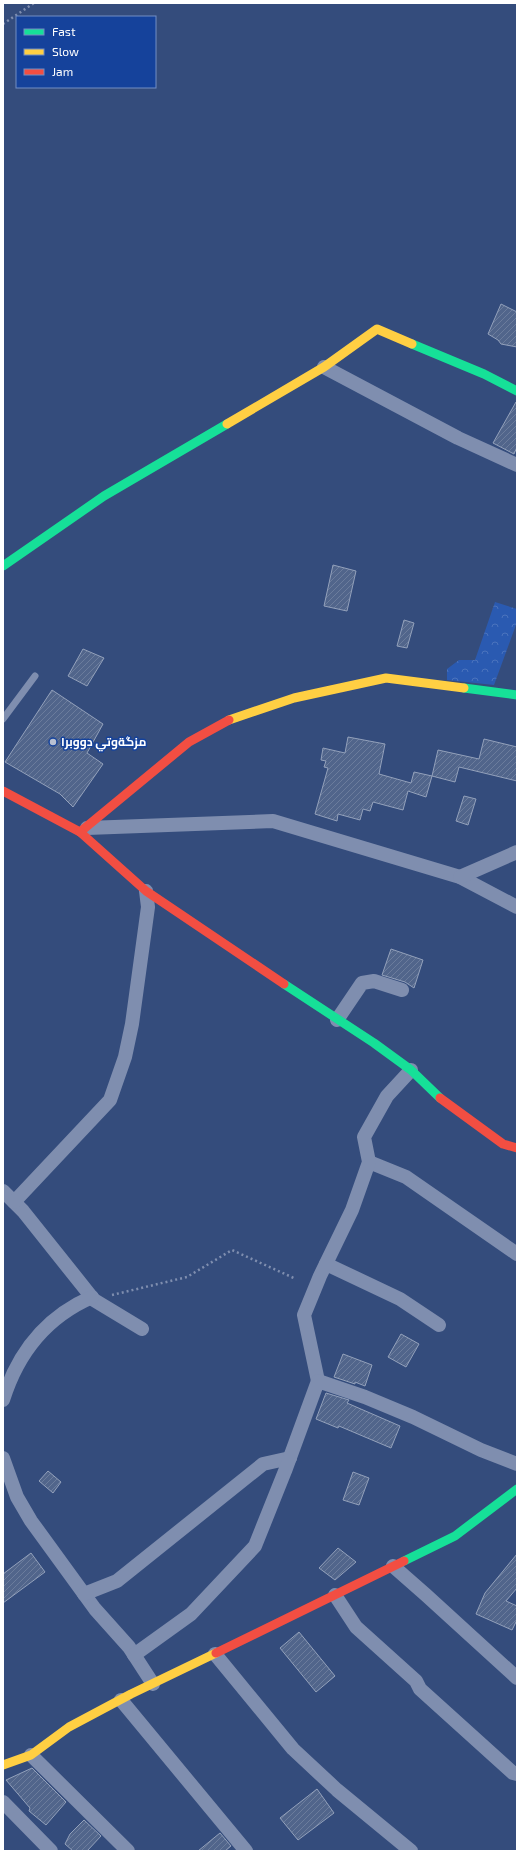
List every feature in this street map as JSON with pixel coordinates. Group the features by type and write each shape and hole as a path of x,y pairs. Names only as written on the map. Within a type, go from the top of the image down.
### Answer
{"street":[{"path":"3,566 104,496 324,367 377,329 484,374 517,391"},
{"path":"324,367 458,438 517,465"},
{"path":"84,830 189,742 224,722 294,698 386,678 517,695"},
{"path":"3,791 84,830 146,891 374,1043 412,1070 445,1103 503,1144 517,1148"},
{"path":"84,830 273,821 460,877 517,907"},
{"path":"460,877 517,852"},
{"path":"14,1202 110,1100 125,1057 132,1024 148,906 146,891"},
{"path":"338,1020 362,983 374,981 402,990"},
{"path":"134,1655 191,1614 255,1546 318,1382 304,1315 352,1210 369,1162 364,1136 387,1096 412,1070"},
{"path":"369,1162 406,1177 517,1254"},
{"path":"3,1192 23,1211 93,1299 142,1329"},
{"path":"326,1264 400,1299 439,1326"},
{"path":"3,1400 6,1379 39,1333 74,1305 93,1299"},
{"path":"318,1382 365,1397 413,1417 481,1450 517,1464"},
{"path":"3,1458 18,1497 31,1521 84,1594 134,1655 153,1684"},
{"path":"84,1594 117,1581 263,1464 290,1458"},
{"path":"3,1765 30,1755 69,1727 121,1700 454,1536 517,1489"},
{"path":"393,1566 517,1678"},
{"path":"335,1595 356,1627 416,1681 420,1689 513,1773 517,1774"},
{"path":"215,1654 293,1748 337,1790 411,1851"},
{"path":"121,1700 246,1851"},
{"path":"30,1755 128,1851"},
{"path":"3,1802 51,1851"}],"lane":[{"path":"3,719 34,676"}],"path":[{"path":"3,24 34,3"},
{"path":"93,1299 187,1277 232,1250 296,1279"}],"green space":[{"path":"495,602 517,609 517,622 494,685 447,680 447,669 459,660 475,660"}],"building":[{"path":"501,304 517,312 517,347 501,344 498,340 488,334"},
{"path":"516,402 517,447 514,454 493,443"},
{"path":"333,565 356,571 347,611 324,606"},
{"path":"404,620 414,623 407,648 397,646"},
{"path":"83,649 104,658 87,686 68,676"},
{"path":"52,690 103,724 87,753 103,764 73,807 60,794 5,762"},
{"path":"348,737 385,744 379,774 411,783 414,772 432,776 426,797 408,791 403,810 373,802 370,811 363,809 360,820 338,814 337,821 315,814 328,768 324,767 326,761 321,760 323,748 345,753"},
{"path":"484,739 517,747 517,781 459,767 455,782 432,776 438,750 479,759"},
{"path":"464,796 476,799 468,825 456,821"},
{"path":"391,949 423,960 414,988 405,982 382,975"},
{"path":"401,1334 419,1344 406,1367 388,1357"},
{"path":"343,1354 372,1365 365,1386 334,1377"},
{"path":"326,1393 349,1400 347,1403 400,1426 391,1448 339,1426 338,1428 316,1419"},
{"path":"48,1471 61,1482 53,1493 39,1481"},
{"path":"353,1472 369,1478 359,1505 343,1500"},
{"path":"338,1548 356,1562 335,1580 319,1568"},
{"path":"31,1553 45,1572 3,1603 3,1574"},
{"path":"517,1554 517,1588 506,1601 517,1606 517,1620 512,1630 476,1614 485,1593"},
{"path":"299,1632 335,1676 316,1692 280,1648"},
{"path":"32,1768 66,1802 46,1825 29,1811 30,1808 6,1780"},
{"path":"317,1789 334,1813 298,1840 280,1818"},
{"path":"84,1820 101,1836 87,1851 73,1851 65,1844 70,1834"},
{"path":"220,1833 231,1846 225,1851 198,1851"}],"traffic: fast":[{"path":"412,344 484,374 517,391"},
{"path":"3,566 104,496 227,424"},
{"path":"464,688 517,695"},
{"path":"284,984 374,1043 411,1070 440,1098"},
{"path":"404,1561 455,1536 517,1489"}],"traffic: slow":[{"path":"227,424 324,367 377,329 412,344"},
{"path":"229,720 294,698 386,678 464,688"},
{"path":"3,1765 31,1755 69,1727 131,1694 216,1653"}],"traffic: jam":[{"path":"3,791 80,832 189,742 229,720"},
{"path":"80,832 146,891 284,984"},
{"path":"440,1098 503,1144 517,1148"},
{"path":"216,1653 404,1561"}],"place":[{"name":"مزگةوتي دووبرا","path":"53,742"}]}
